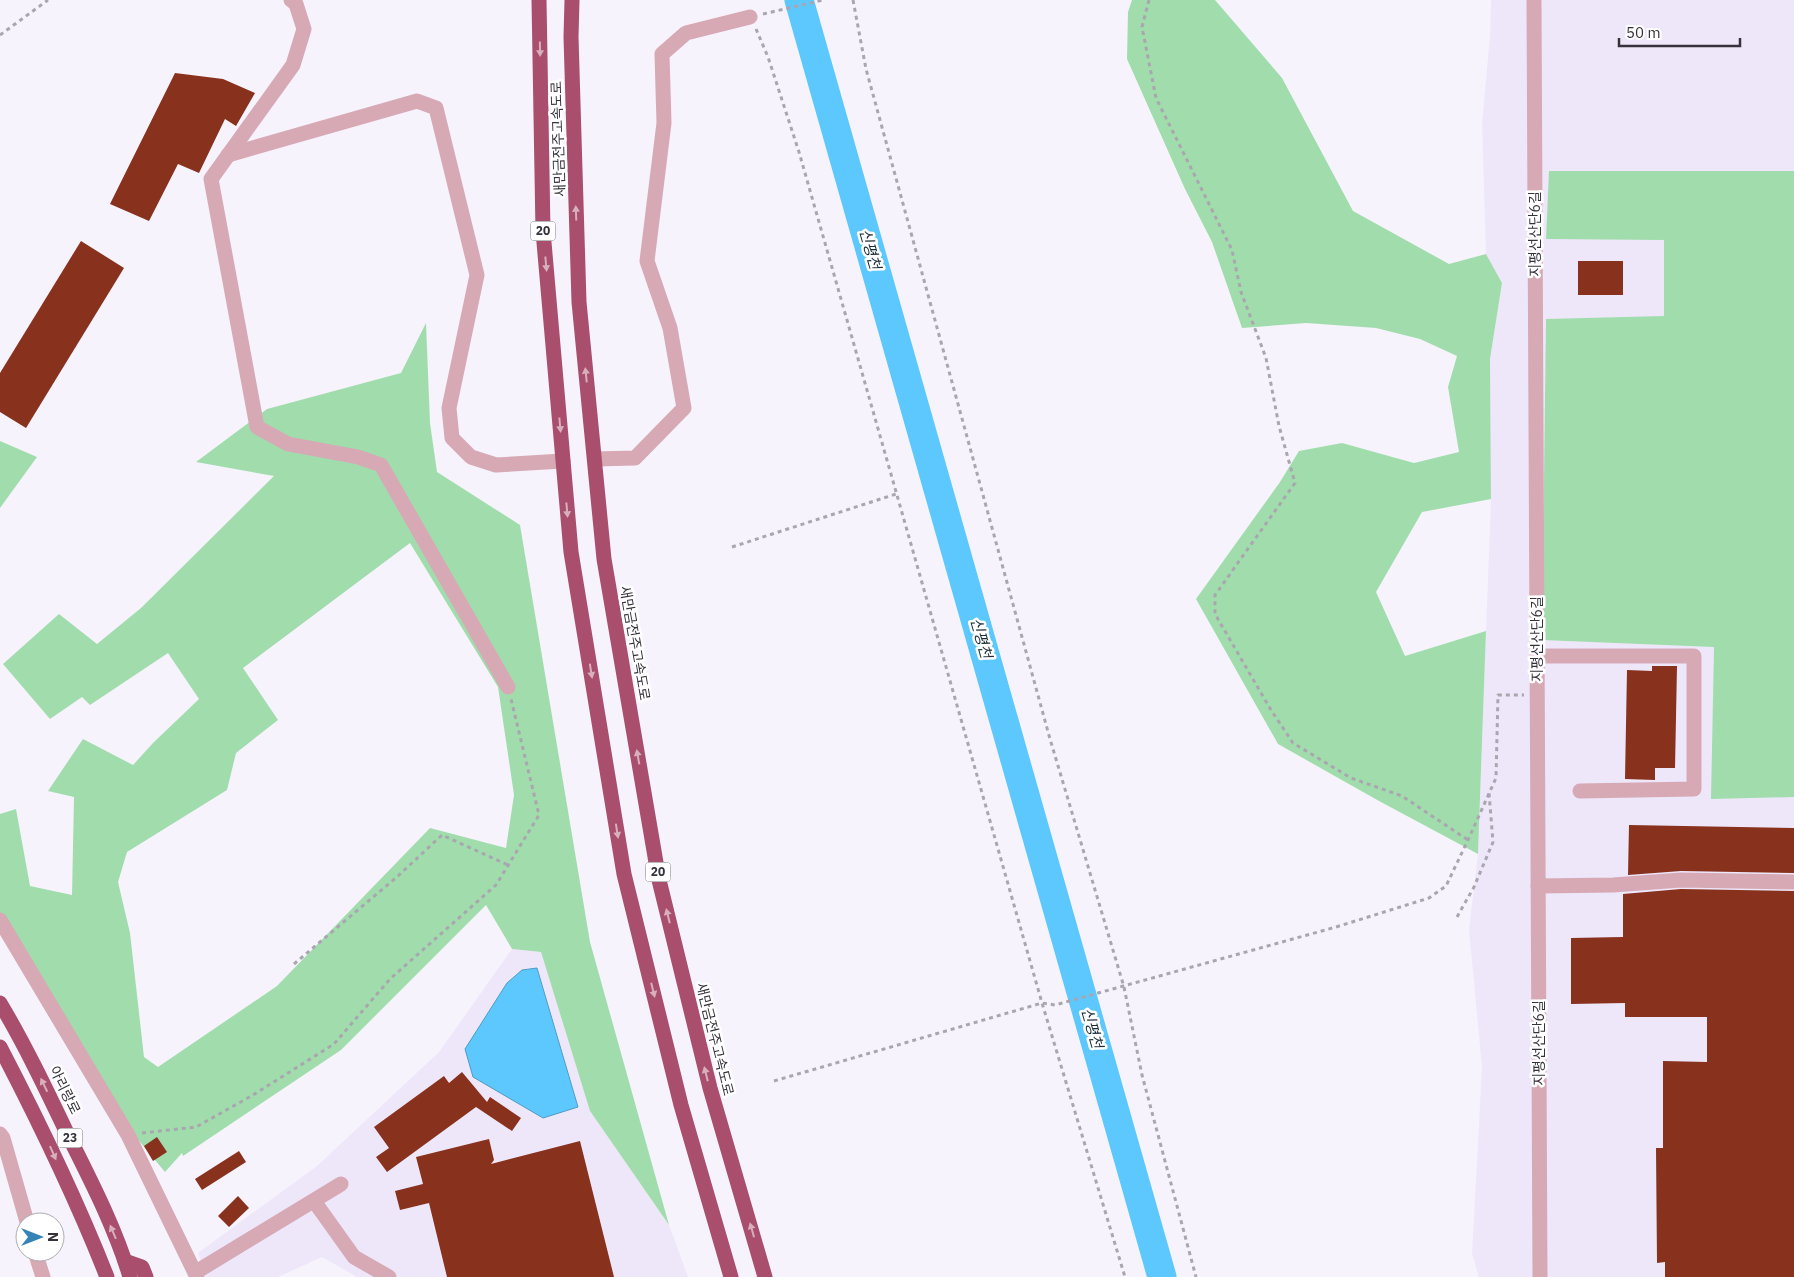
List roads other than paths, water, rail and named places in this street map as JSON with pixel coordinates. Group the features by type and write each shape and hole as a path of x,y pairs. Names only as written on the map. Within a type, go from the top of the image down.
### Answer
{"highway":[{"name":"새만금전주고속도로","path":"539,0 543,231 571,552 624,874 681,1106 731,1277"},
{"name":"새만금전주고속도로","path":"572,0 571,37 579,302 604,559 660,880 710,1088 765,1277"},
{"name":"아리랑로","path":"0,1003 20,1036 93,1184 130,1277"},
{"name":"23","path":"0,1047 36,1116 93,1240 107,1277"},
{"path":"125,1261 142,1268 146,1277"}],"street":[{"path":"292,0 296,4 304,29 293,65 211,179 257,427 288,444 358,457 381,465 508,687"},
{"name":"지평선산단6길","path":"1534,0 1540,1277"},
{"path":"595,459 635,458 684,408 670,328 646,261 664,123 662,54 686,32 750,17"},
{"path":"228,155 417,101 436,108 477,275 449,408 452,438 471,457 496,465 563,462"},
{"path":"1537,656 1694,656 1694,789 1580,791"},
{"path":"1538,886 1613,885 1681,880 1794,882"},
{"path":"0,920 128,1135 196,1275 341,1184"},
{"path":"0,1134 3,1138 24,1212"},
{"path":"314,1201 354,1257 388,1277"},
{"path":"38,1262 43,1277"}],"water":[{"path":"537,968 578,1107 543,1118 473,1077 465,1049 507,983 522,970"}],"waterway":[{"name":"신평천","path":"799,0 1162,1277"}]}
